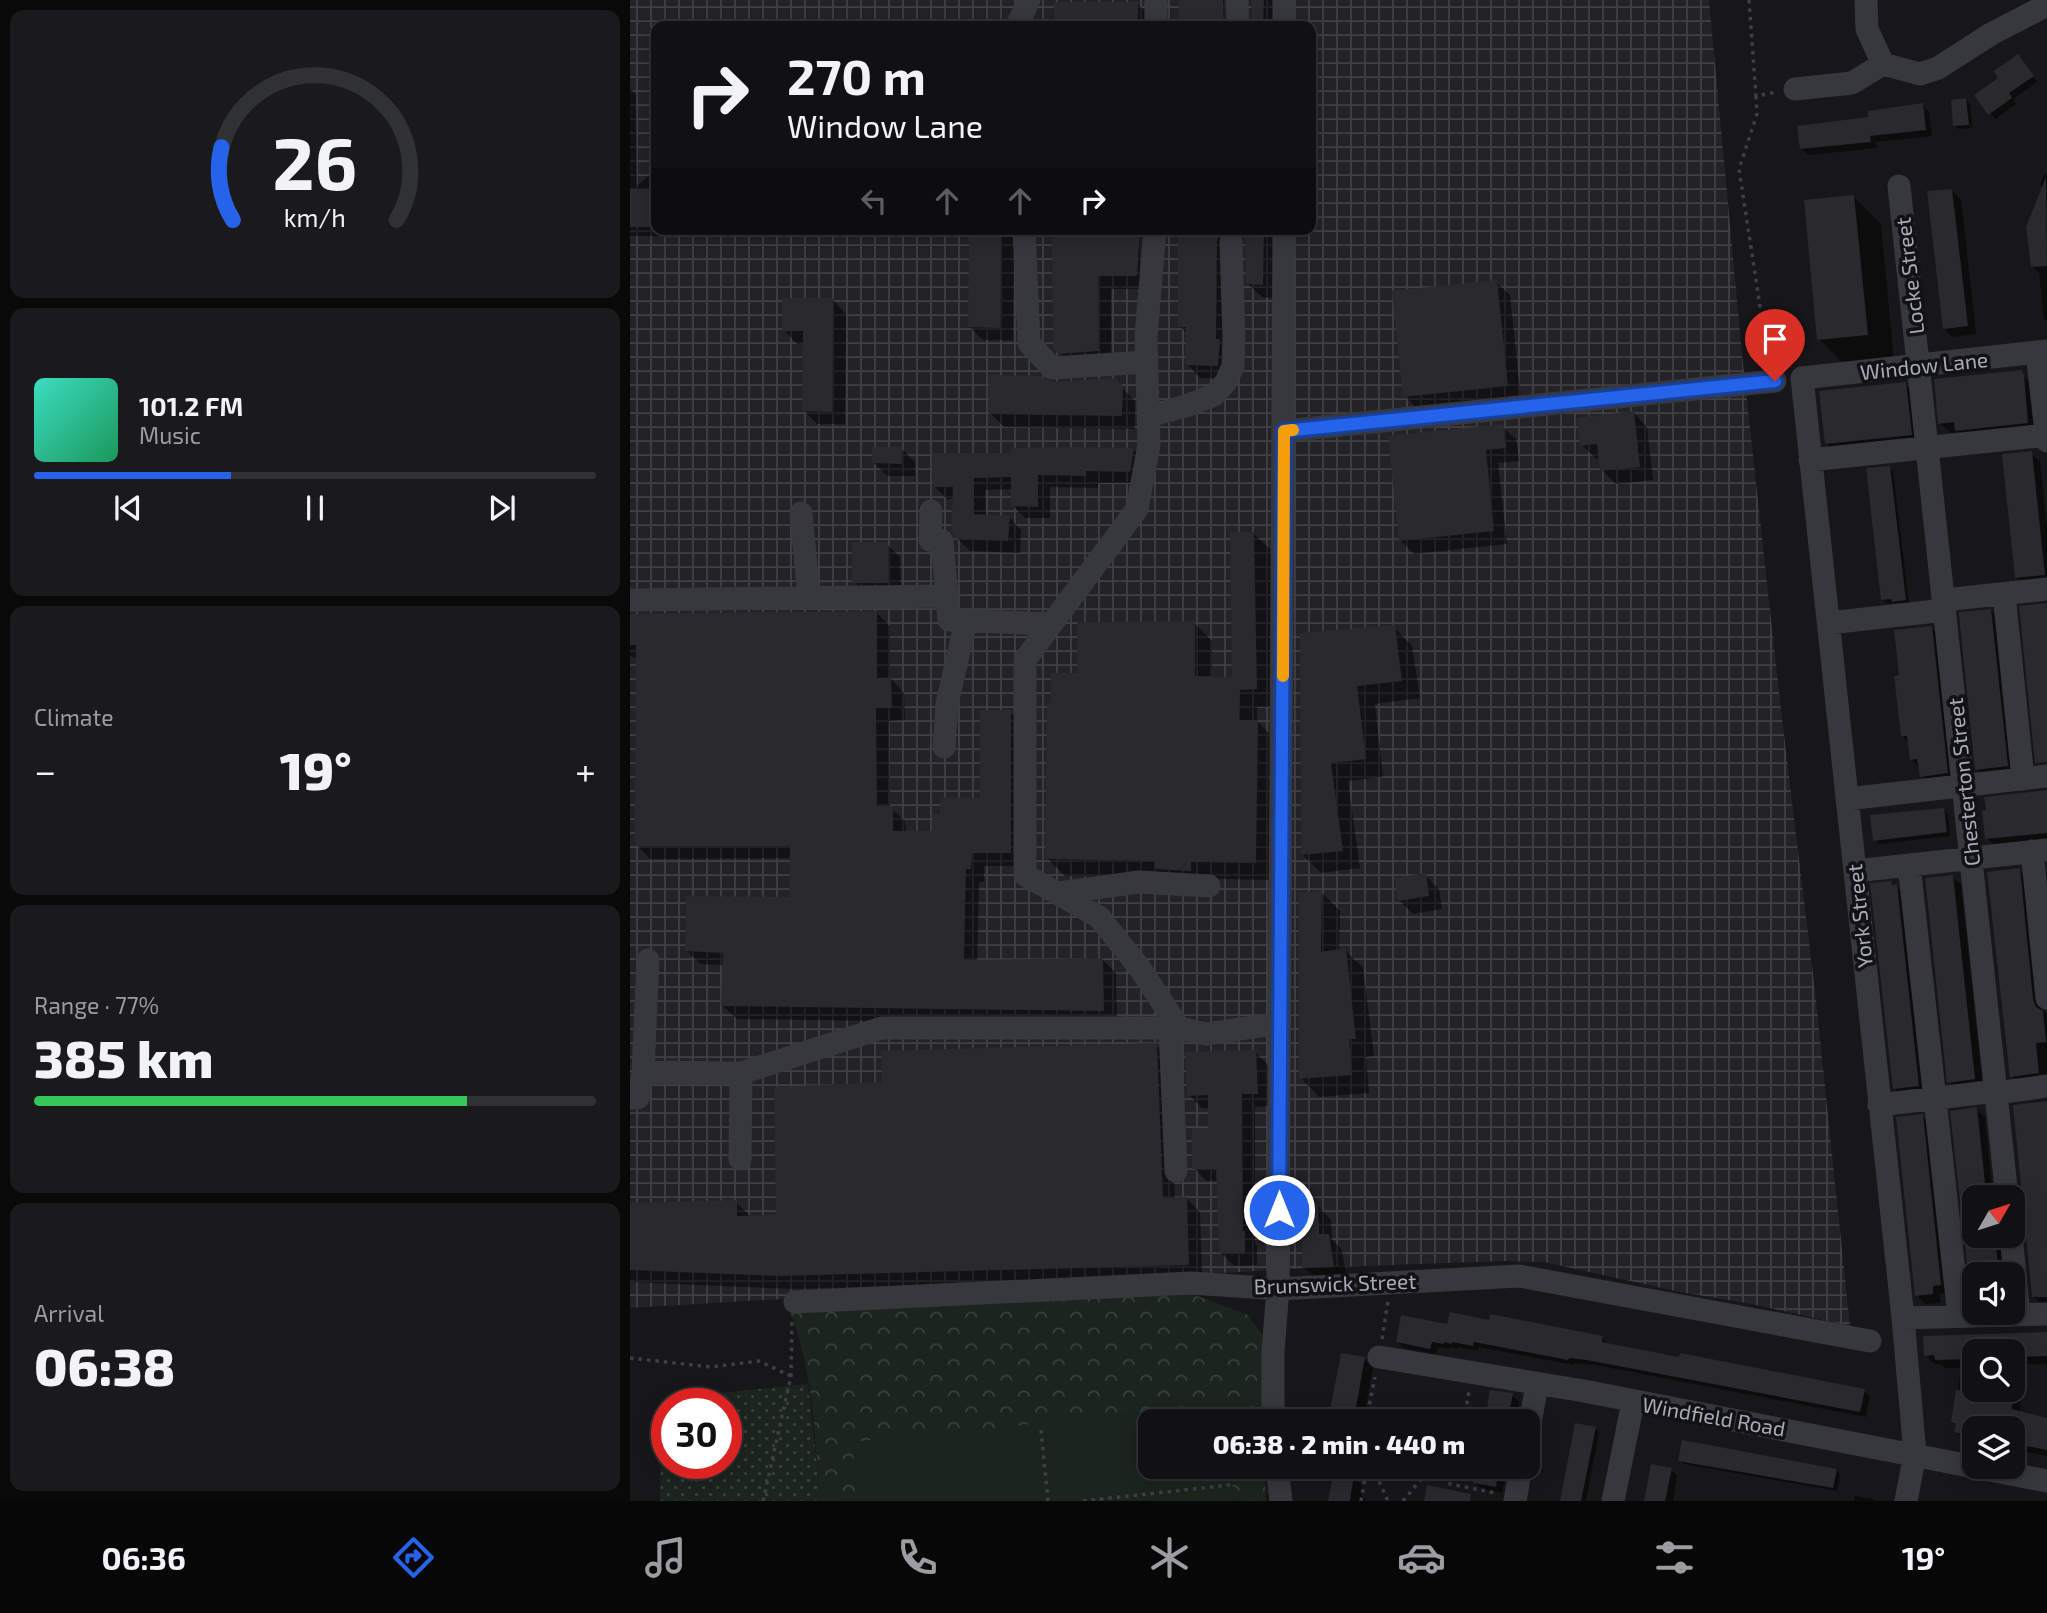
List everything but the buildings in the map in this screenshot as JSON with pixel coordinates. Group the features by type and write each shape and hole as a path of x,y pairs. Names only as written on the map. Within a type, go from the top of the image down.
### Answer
{"street":[{"path":"1019,21 1029,0"},
{"path":"1156,0 1156,21"},
{"path":"1237,0 1238,21"},
{"path":"1284,0 1284,21"},
{"path":"1866,0 1867,29 1883,64"},
{"path":"1795,89 1852,83 1883,64 1920,74 1937,68 1991,34 2047,5"},
{"name":"Locke Street","path":"1899,186 1919,366"},
{"path":"1024,235 1028,343 1052,368 1147,362"},
{"path":"1154,235 1146,337 1149,445 1136,509 1024,660 1025,875 1099,917 1139,967 1175,1028 1176,1171"},
{"path":"1273,1409 1273,1351 1278,1289 1284,235"},
{"path":"1149,416 1214,395 1226,382 1233,366 1234,340 1231,242"},
{"path":"2042,352 2047,441"},
{"name":"Window Lane","path":"1802,378 2042,352"},
{"name":"Chesterton Street","path":"1919,366 2006,1185"},
{"name":"York Street","path":"1802,378 1903,1318 1915,1454 1906,1501"},
{"path":"1284,431 1775,381"},
{"path":"1810,460 2047,435"},
{"path":"931,511 930,540 942,541 949,620 1051,624"},
{"path":"801,513 809,597"},
{"path":"1829,623 2047,589"},
{"path":"2004,594 2023,779"},
{"path":"630,600 947,596"},
{"path":"944,747 947,704 966,621"},
{"path":"1847,799 2047,776"},
{"path":"1855,871 2040,851 2047,998"},
{"path":"1909,865 1959,1317"},
{"path":"1059,893 1139,882 1209,886"},
{"path":"630,1098 638,1098 643,1072 648,960"},
{"path":"643,1072 741,1073 882,1028 1175,1028 1206,1034 1280,1023"},
{"path":"740,1160 741,1073"},
{"path":"1879,1105 2047,1086"},
{"name":"Brunswick Street","path":"794,1310 1191,1283 1278,1289 1519,1276 1870,1341"},
{"path":"2025,1315 2047,1314"},
{"path":"1903,1318 1962,1317"},
{"name":"Windfield Road","path":"1379,1357 1915,1454 2047,1481"},
{"path":"1533,1409 1538,1385"},
{"path":"1613,1501 1633,1402"},
{"path":"1278,1479 1281,1501"},
{"path":"1515,1499 1519,1479"}],"path":[{"path":"1749,0 1757,114 1739,169 1765,339 1786,339 1802,378"},
{"path":"1756,96 1795,89"},
{"path":"1368,1409 1390,1282"},
{"path":"763,1501 791,1376 794,1310"},
{"path":"630,1358 711,1367 759,1361 791,1376"},
{"path":"1466,1409 1473,1372"},
{"path":"1041,1430 1048,1501"},
{"path":"1361,1501 1367,1479"},
{"path":"1377,1479 1388,1501"},
{"path":"1403,1501 1421,1479"},
{"path":"1452,1479 1450,1484 1515,1499"},
{"path":"1083,1501 1230,1485"}],"shaded area":[{"path":"630,0 1709,0 1743,364 1815,991 1850,1326 1544,1262 1306,1268 630,1308"}],"green space":[{"path":"1192,1294 1248,1315 1264,1337 1264,1409 1224,1409 1224,1405 1184,1409 1138,1409 1138,1414 852,1442 857,1501 821,1501 809,1381 790,1312"},
{"path":"808,1384 821,1501 660,1501 660,1479 742,1479 742,1391"},
{"path":"1224,1405 1224,1409 1184,1409"},
{"path":"1138,1414 1138,1479 1231,1479 1234,1501 857,1501 851,1442"},
{"path":"1231,1479 1265,1479 1266,1501 1234,1501"}],"slow traffic":[{"path":"1283,676 1284,431 1293,430"}],"route":[{"path":"1279,1210 1284,431 1775,381"}]}
